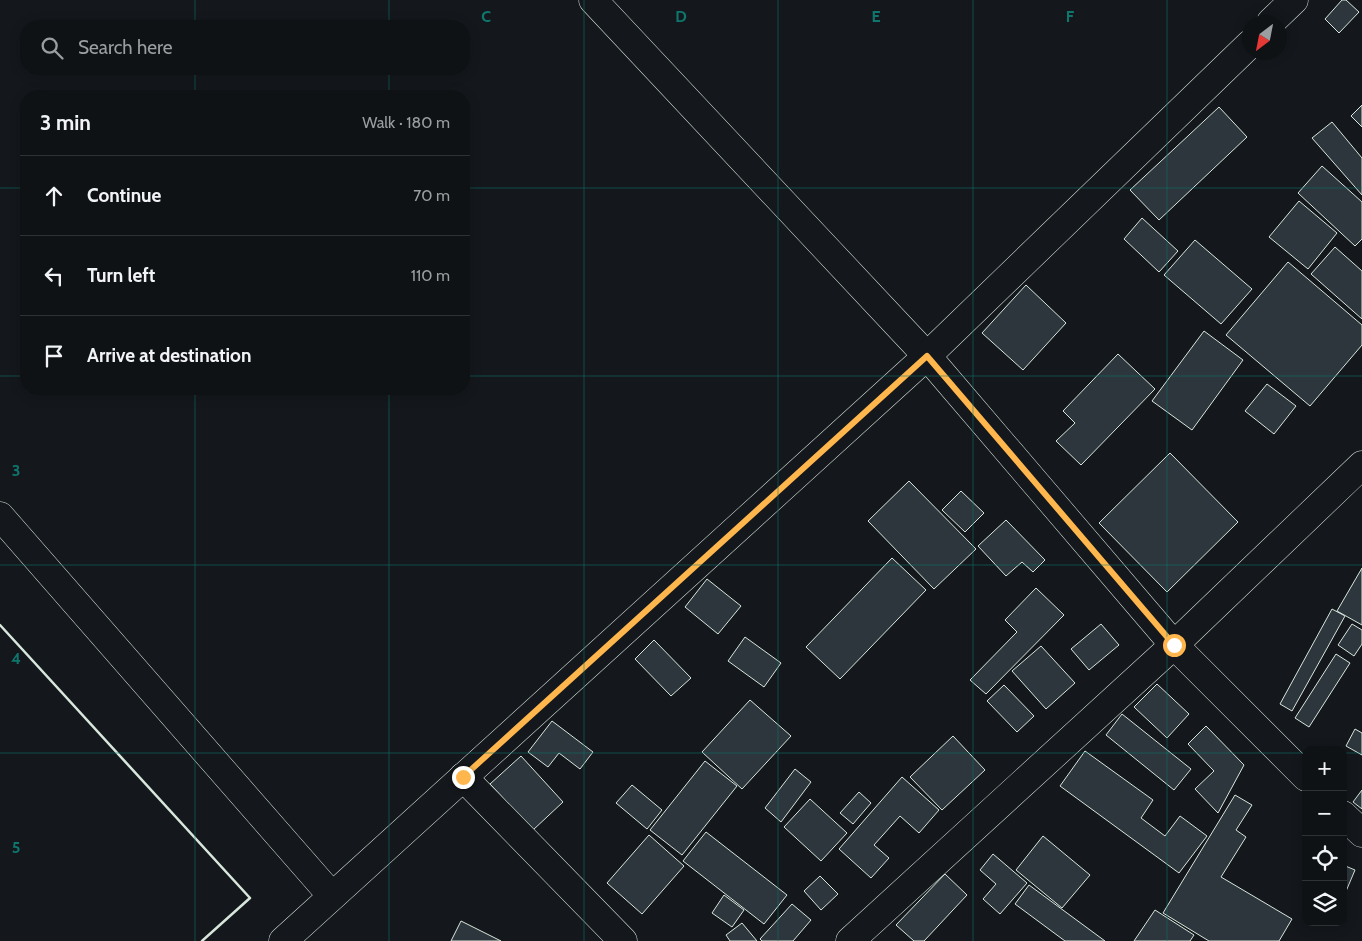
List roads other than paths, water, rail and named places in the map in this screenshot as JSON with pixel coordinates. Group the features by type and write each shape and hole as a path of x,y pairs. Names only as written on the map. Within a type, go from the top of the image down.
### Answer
{"street":[{"path":"592,0 927,356 1174,645 1302,773"},
{"path":"1278,15 1294,0"},
{"path":"283,941 927,356 1242,52"},
{"path":"850,941 1174,645 1362,465"},
{"path":"0,516 332,896"},
{"path":"463,777 623,941"},
{"path":"1347,818 1362,833"}]}
